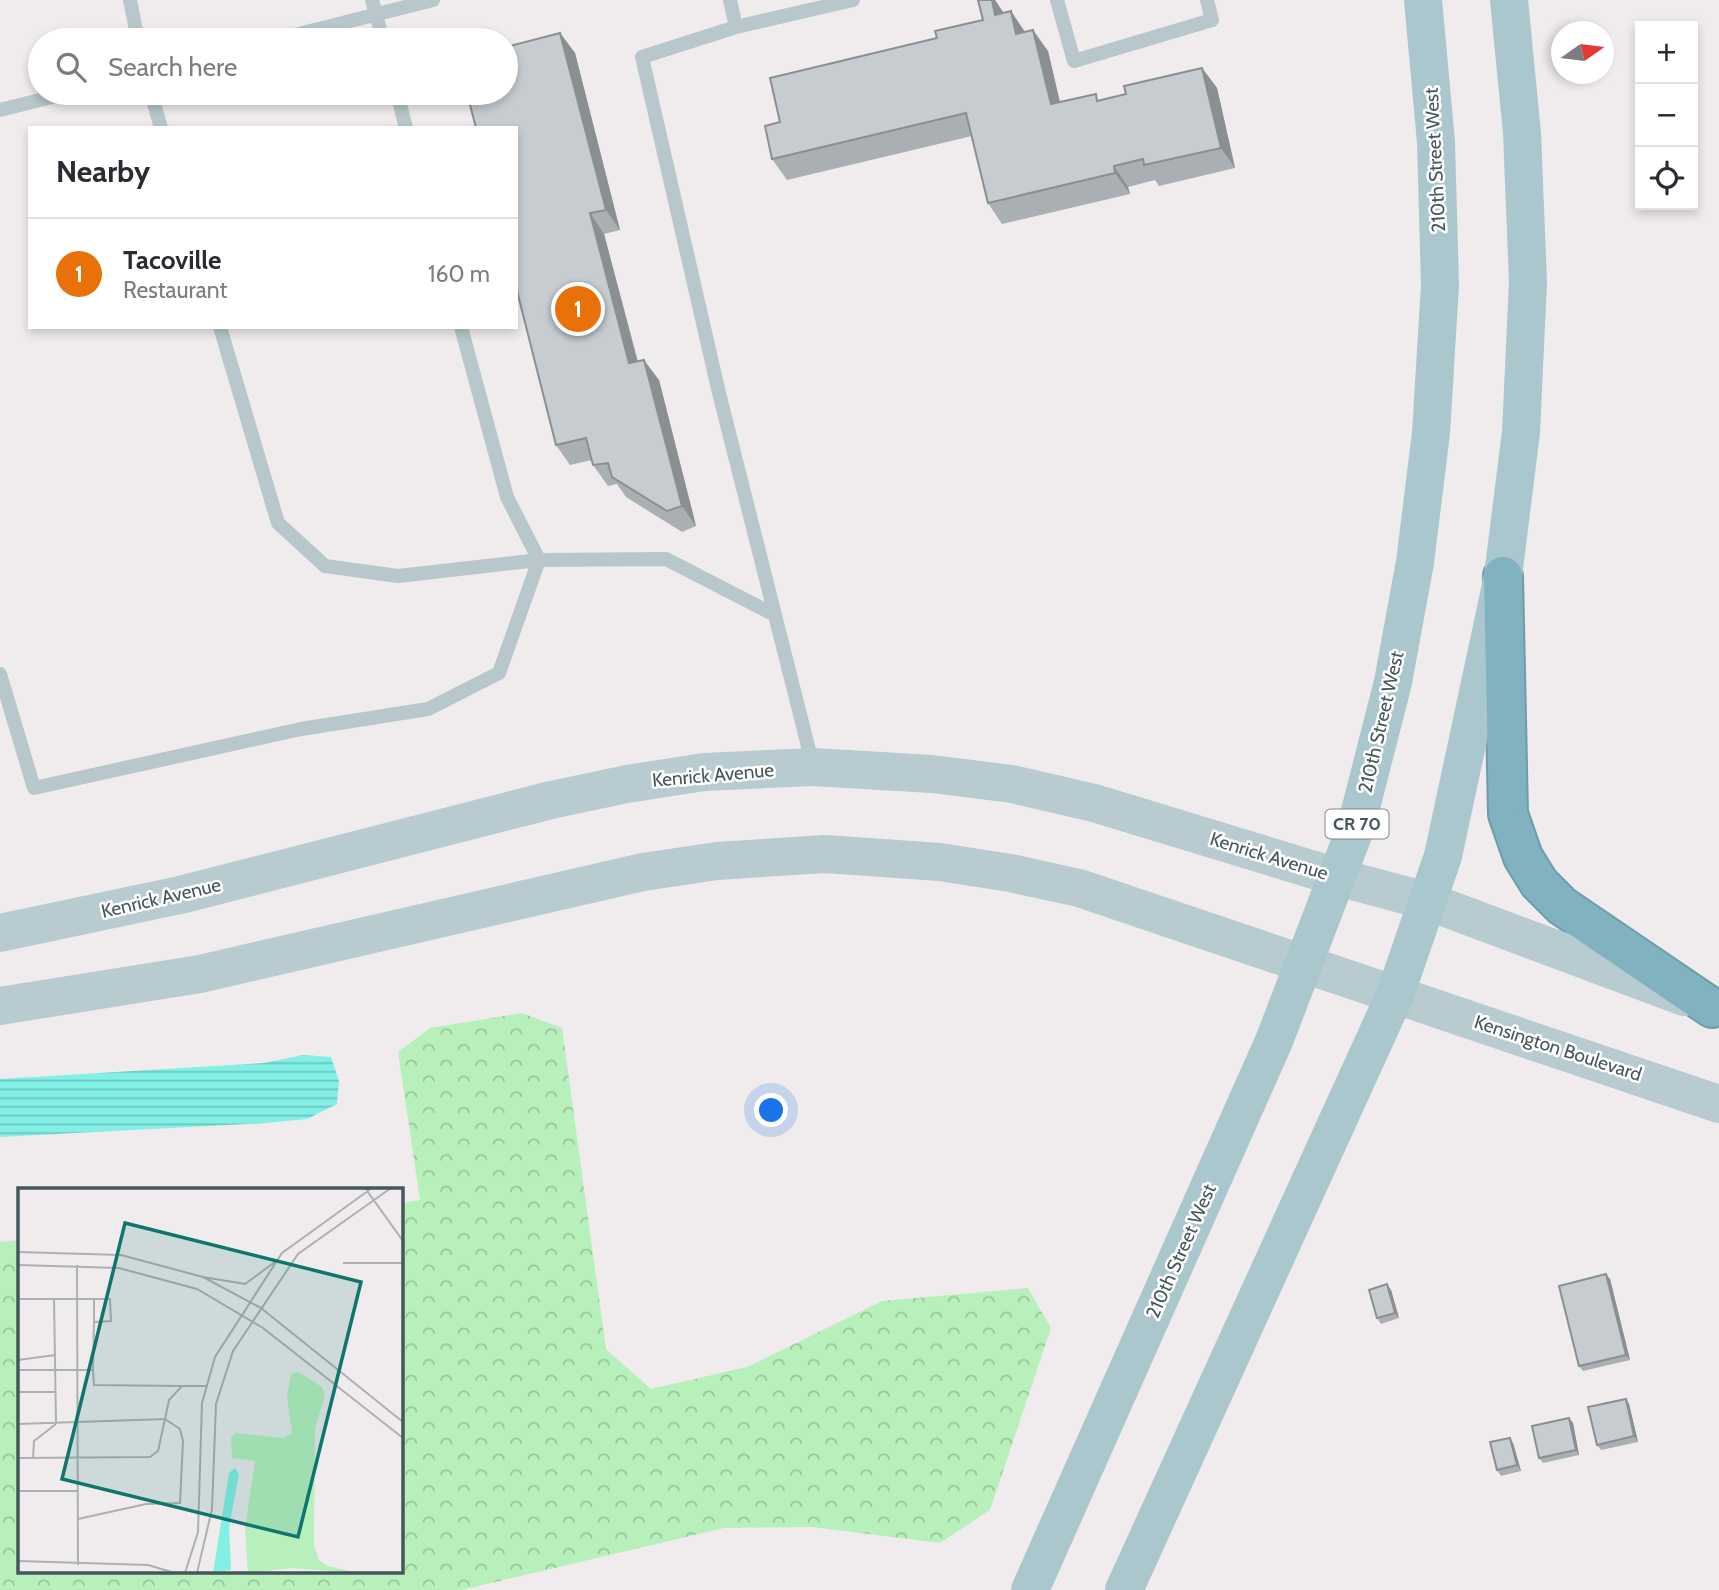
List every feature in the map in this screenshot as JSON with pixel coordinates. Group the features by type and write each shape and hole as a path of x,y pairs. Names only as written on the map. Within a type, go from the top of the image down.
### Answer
{"highway":[{"path":"1503,576 1508,814 1523,858 1539,883 1562,906 1716,1010"}],"main road":[{"name":"210th Street West","path":"1030,1590 1274,1041 1356,827 1393,682 1415,562 1431,433 1440,285 1436,142 1423,0"},
{"path":"1124,1590 1395,995 1443,856 1503,576 1521,432 1528,282 1522,133 1509,0"}],"street":[{"name":"Kenrick Avenue","path":"0,933 180,895 551,800 627,784 704,772 813,767 932,774 1013,784 1094,803 1337,877 1427,901"},
{"path":"0,1006 200,974 643,872 717,861 825,854 940,862 1079,888 1395,995"},
{"path":"1427,901 1716,1010"},
{"name":"Kensington Boulevard","path":"1395,995 1719,1104"}],"lane":[{"path":"130,0 136,28"},
{"path":"311,28 374,7 433,0"},
{"path":"730,0 736,27"},
{"path":"813,767 719,393 642,57 736,27 853,0"},
{"path":"1057,0 1074,61 1212,20 1207,0"},
{"path":"374,7 380,28"},
{"path":"0,110 28,103"},
{"path":"154,105 160,126"},
{"path":"400,105 405,126"},
{"path":"221,329 278,523 325,566 398,576 539,560 666,559 775,615"},
{"path":"0,674 34,788 301,729 428,709 499,673 539,560 507,497 462,329"}],"green space":[{"path":"522,1013 562,1028 606,1349 651,1389 747,1367 882,1301 1028,1288 1051,1328 990,1510 940,1543 812,1527 724,1528 461,1590 0,1590 0,1242 18,1240 18,1572 402,1572 402,1203 420,1200 398,1052 430,1028"}],"water":[{"path":"303,1055 331,1057 339,1081 337,1104 307,1119 0,1137 0,1079 264,1063"}],"building":[{"path":"978,0 992,0 995,15 1011,11 1016,34 1033,30 1051,104 1096,94 1097,101 1126,94 1124,86 1202,68 1221,148 1144,165 1143,159 1114,166 1115,173 988,203 966,113 772,159 765,126 780,122 770,78 937,38 935,31 983,20"},
{"path":"560,33 606,210 590,213 629,363 644,360 682,506 667,511 612,477 608,463 593,465 586,438 556,445 518,295 518,126 475,126 470,105 518,105 518,44"},
{"path":"1606,1274 1626,1355 1579,1366 1559,1286"},
{"path":"1387,1284 1395,1313 1377,1318 1369,1290"},
{"path":"1626,1399 1634,1436 1597,1445 1588,1407"},
{"path":"1569,1418 1576,1450 1539,1458 1532,1426"},
{"path":"1510,1438 1517,1465 1497,1470 1490,1442"}],"place":[{"name":"Tacoville","path":"578,309"}]}
